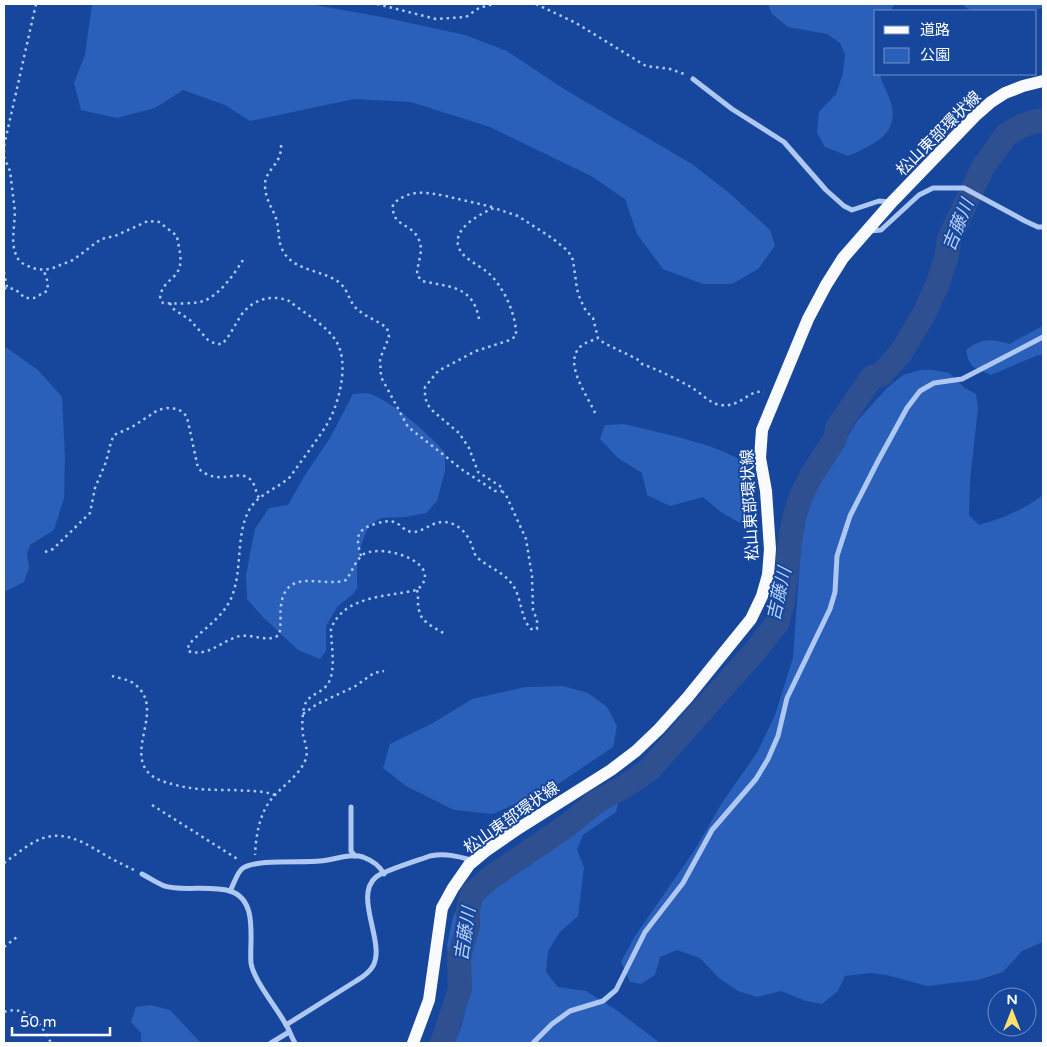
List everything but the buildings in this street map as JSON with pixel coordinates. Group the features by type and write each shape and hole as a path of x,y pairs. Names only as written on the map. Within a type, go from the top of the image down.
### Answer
{"main road":[{"name":"松山東部環状線","path":"414,1043 429,1000 442,908 453,888 474,861 516,830 611,770 636,751 687,698 751,619 762,596 768,575 770,549 766,491 760,458 762,430 808,319 843,258 892,202 975,116 1005,93 1023,86 1043,82"}],"street":[{"path":"693,79 732,109 784,142 826,190 844,206 852,210 879,201 892,202"},
{"path":"866,232 881,230 919,195 933,188 964,188 1025,221 1038,227 1043,227"},
{"path":"533,1043 552,1024 570,1011 603,1000 616,990 645,932 683,883 712,830 756,779 768,759 778,736 787,698 830,609 835,592 837,556 850,516 907,408 920,391 934,383 962,378 1043,337"},
{"path":"351,808 351,850 355,856"},
{"path":"286,1025 366,974 374,966 376,956 368,896 370,884 376,877 438,854 474,861"},
{"path":"230,891 240,871 244,867 255,864 320,862 355,856 363,857 376,864 384,874"},
{"path":"142,874 163,886 216,889 230,891 239,896 245,904 250,923 251,963 254,974 286,1025 294,1043"},
{"path":"271,1043 289,1032"}],"path":[{"path":"36,4 4,146 4,157 10,171 15,212 13,239 17,258 32,268 44,270 73,260 101,239 115,236 142,222 159,222 177,236 180,264 178,271 160,293 160,299 163,303 198,303 206,301 218,292 234,275 243,260"},
{"path":"377,4 436,19 466,17 479,8 494,4"},
{"path":"536,4 576,23 646,66 682,72 693,79"},
{"path":"281,145 280,158 266,178 265,186 284,253 300,265 333,278 342,285 356,308 387,328 389,337 380,359 380,378 408,427 464,471 495,491 502,491"},
{"path":"479,318 478,309 461,290 450,285 422,281 417,275 420,259 419,240 414,232 396,219 393,212 394,204 400,198 423,192 434,193 518,216 568,251 573,260 580,299 586,311 593,318 598,338 604,343 637,359 642,364 693,388 719,405 729,406 739,403 755,392 776,395"},
{"path":"362,556 357,541 358,536 373,524 390,521 395,522 408,531 415,532 431,524 444,522 454,524 464,531 472,544 474,554 501,573 513,585 526,624 531,629 536,629 537,620 533,610 532,576 526,539 506,495 500,486 478,472 469,448 459,433 434,412 427,404 424,396 425,386 438,371 476,351 510,340 516,336 517,327 512,308 495,281 488,273 465,256 459,248 459,239 464,228 472,219 494,208"},
{"path":"4,272 5,287 15,289 25,298 34,298 43,294 48,287 44,270"},
{"path":"170,303 172,308 190,320 208,340 216,344 222,344 228,339 250,306 265,299 282,298 289,301 328,331 336,340 341,350 343,363 342,377 333,413 290,477 284,483 259,498 250,508 245,520 233,595 218,618 189,644 188,651 204,653 242,636 274,638 279,635 282,599 288,588 298,581 343,581 350,575 362,556 371,551 385,551 411,558 421,565 424,572 424,581 417,590 369,598 346,610 337,618 331,629 331,677 324,689 306,702 303,714 302,726 307,755 305,762 284,788 275,795 263,814 258,829 255,864"},
{"path":"595,413 589,398 576,377 575,355 578,348 598,338"},
{"path":"45,552 53,549 90,513 95,488 106,462 114,435 132,427 158,410 166,408 177,409 187,417 198,468 211,477 220,478 238,475 246,477 251,480 259,498"},
{"path":"417,590 421,617 426,623 445,634"},
{"path":"303,714 317,704 354,687 374,672 384,671"},
{"path":"112,676 132,682 142,690 147,700 148,711 142,744 142,758 145,769 152,776 179,786 202,790 258,791 275,795"},
{"path":"152,805 240,860 240,871"},
{"path":"4,863 34,842 47,837 60,836 71,837 82,842 142,874"},
{"path":"4,948 17,938"},
{"path":"4,1012 15,1010 37,1020 44,1028 51,1043"}],"green space":[{"path":"92,4 309,4 465,35 507,51 564,89 692,164 728,192 770,230 775,246 758,269 732,284 703,284 663,269 637,234 625,199 591,176 490,127 411,102 354,99 250,121 225,105 183,90 155,108 117,118 81,110 74,83 85,55"},
{"path":"768,4 895,4 891,10 874,10 874,75 880,75 890,99 893,114 888,131 875,143 848,156 825,147 817,133 819,112 836,94 843,73 845,54 840,43 827,34 788,27 772,14"},
{"path":"961,4 1043,4 1043,8 1030,10 970,10"},
{"path":"1043,326 1043,355 1038,355 991,375 974,367 969,361 966,350 977,344 991,340 1009,344"},
{"path":"4,346 38,370 62,397 65,456 64,498 54,530 30,545 27,554 29,568 24,582 4,592"},
{"path":"920,370 949,373 965,388 976,394 978,408 970,481 969,515 979,525 1013,513 1043,495 1043,942 1022,951 1003,972 978,980 927,986 887,975 871,973 845,976 838,991 822,1004 806,1001 781,991 757,997 738,991 719,978 700,958 677,950 660,957 655,975 641,984 630,982 621,962 635,936 694,851 722,803 758,751 775,715 793,658 801,545 809,500 858,420 887,388 903,375"},
{"path":"366,393 382,399 412,421 445,453 445,471 437,501 426,513 405,517 381,518 369,525 361,545 357,563 357,588 353,594 337,607 326,626 326,651 320,659 298,650 247,599 246,575 255,529 269,508 288,505 305,475 330,438 353,394"},
{"path":"624,424 710,447 727,453 753,469 752,510 740,523 721,512 703,497 670,506 647,495 642,473 618,458 600,439 605,425"},
{"path":"563,686 588,693 607,707 617,726 613,747 558,784 493,814 454,810 406,786 383,768 390,744 433,723 472,699 526,687"},
{"path":"614,788 619,792 616,812 583,835 577,850 584,867 578,916 560,932 548,951 546,972 558,987 586,991 615,1009 660,1043 454,1043 465,1013 467,982 450,972 447,945 453,917 462,900 488,875 526,851 591,793"},
{"path":"150,1005 170,1010 201,1043 141,1043 141,1033 131,1022 136,1007"}],"waterway":[{"name":"吉藤川","path":"442,1043 460,989 459,957 468,926 468,909 472,894 490,878 568,825 596,802 624,787 650,769 756,650 777,623 783,601 795,515 801,496 811,476 835,439 837,428 872,377 881,375 902,351 924,314 938,283 947,255 949,239 983,167 1006,135 1021,126 1036,121 1043,121"}]}
